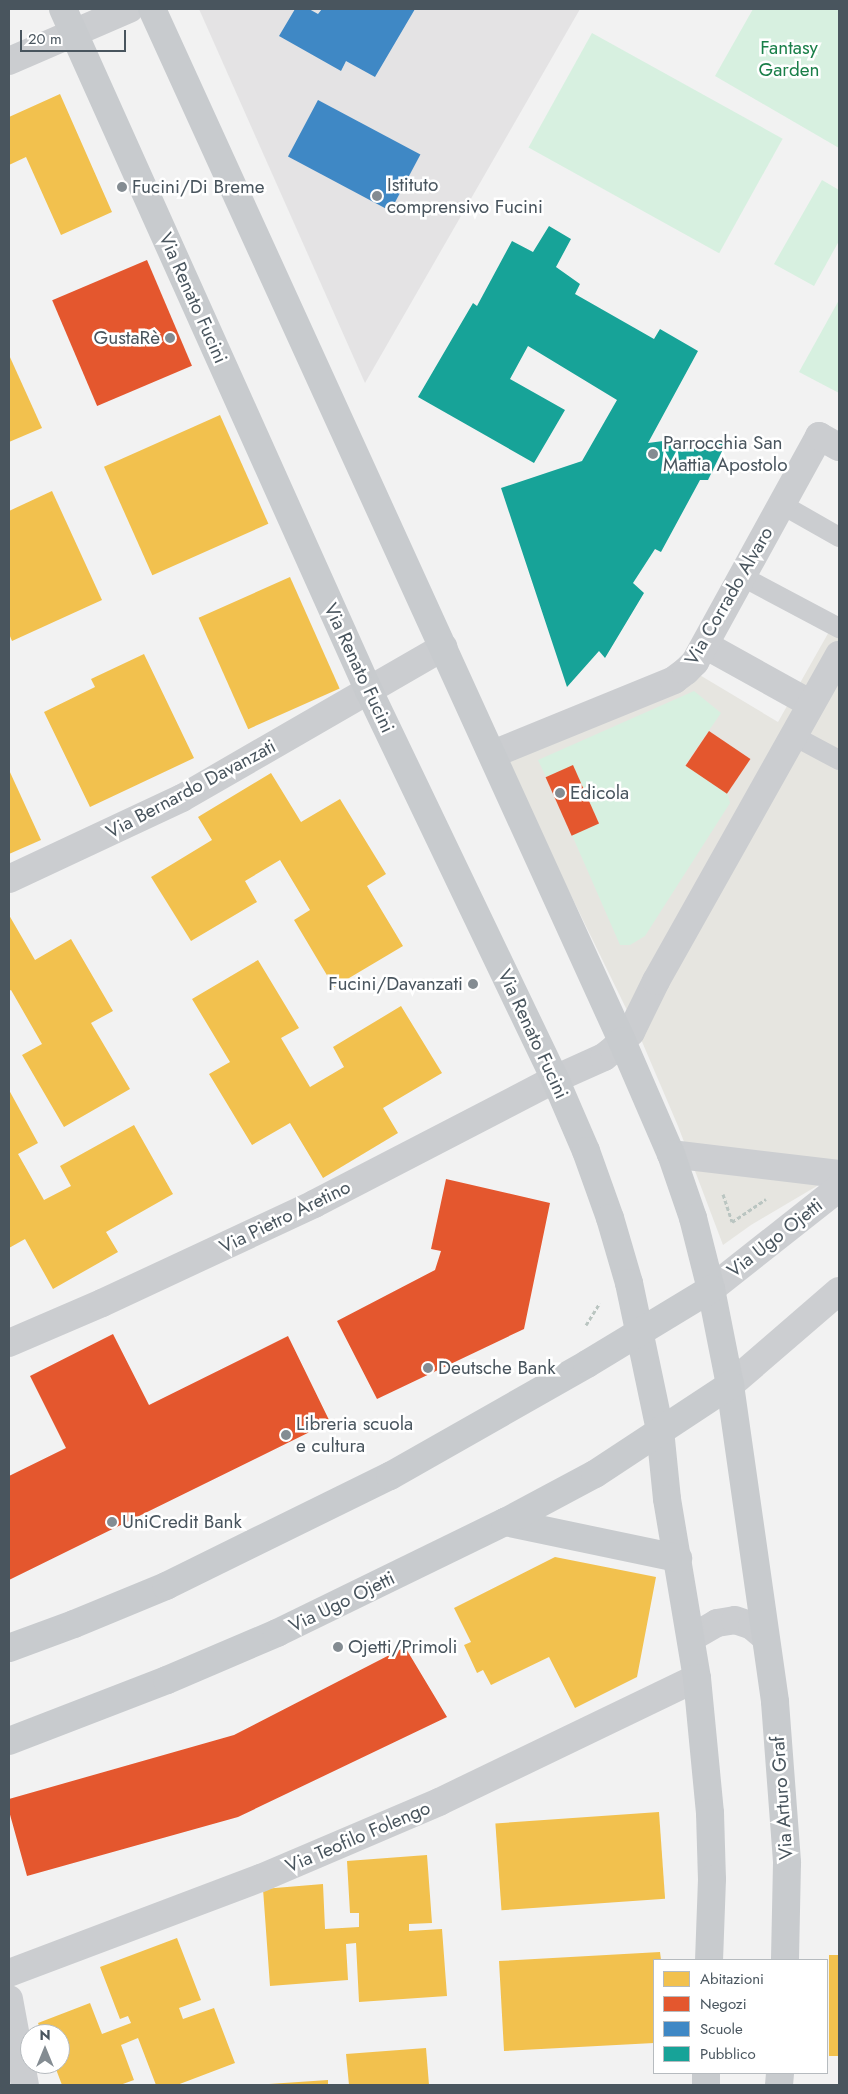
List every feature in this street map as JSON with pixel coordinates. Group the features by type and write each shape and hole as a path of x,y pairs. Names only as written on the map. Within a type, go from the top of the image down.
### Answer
{"main road":[{"path":"9,1648 166,1586 390,1476 588,1364 711,1288 693,1218 671,1154 622,1041 493,754 152,9"},
{"name":"Via Renato Fucini","path":"69,20 369,691 555,1079 586,1151 610,1218 628,1283 660,1430"},
{"path":"671,1154 839,1174"},
{"name":"Via Ugo Ojetti","path":"711,1288 839,1188"},
{"name":"Via Arturo Graf","path":"711,1288 730,1385 775,1702 787,1863 785,1959"},
{"path":"730,1385 839,1291"},
{"name":"Via Ugo Ojetti","path":"9,1741 167,1680 277,1633 505,1522 595,1474 730,1385"},
{"path":"660,1430 667,1499 697,1678 710,1813 712,1879 709,1959"},
{"path":"505,1522 678,1558"}],"street":[{"path":"9,61 69,20 129,9"},
{"name":"Via Corrado Alvaro","path":"493,754 674,680 695,662 819,436 839,447"},
{"path":"705,645 810,704"},
{"name":"Via Bernardo Davanzati","path":"9,879 182,798 444,647"},
{"path":"622,1041 631,1032 656,981 839,655"},
{"name":"Via Pietro Aretino","path":"9,1343 102,1303 314,1204 555,1079 604,1057 622,1041"},
{"path":"691,1638 717,1623 735,1620 752,1626 765,1637"},
{"name":"Via Teofilo Folengo","path":"9,1973 288,1866 439,1802 606,1724 697,1678"},
{"path":"9,1998 25,2085"}],"lane":[{"path":"781,504 839,537"},
{"path":"742,577 839,628"},
{"path":"794,736 839,760"}],"path":[{"path":"721,1186 732,1222 770,1196"},
{"path":"583,1331 603,1298"}],"shaded area":[{"name":"Istituto comprensivo Fucini","path":"199,9 580,9 365,383"},
{"path":"839,614 839,1173 751,1225 723,1245 678,1126 640,1037 504,758 698,674 778,722"}],"green space":[{"name":"Fantasy Garden","path":"753,9 839,9 839,148 715,76"},
{"path":"592,33 783,139 719,253 528,148"},
{"path":"822,180 839,190 839,241 814,286 774,264"},
{"path":"839,300 839,393 799,372"},
{"path":"694,691 721,713 685,765 728,794 730,803 645,936 630,945 620,945 572,835 599,823 573,766 546,777 538,760"}],"building: Abitazioni":[{"path":"60,94 112,212 61,235 26,157 9,165 9,117"},
{"path":"9,355 42,428 9,442"},
{"path":"220,415 268,524 152,575 104,467"},
{"path":"52,491 102,600 12,641 9,634 9,511"},
{"path":"290,577 340,688 248,729 199,618"},
{"path":"144,654 194,758 90,807 44,712 95,687 91,679"},
{"path":"9,770 41,840 9,854"},
{"path":"271,773 301,822 340,799 386,874 367,886 403,946 334,987 294,920 310,910 280,860 245,881 257,902 191,941 151,877 212,840 198,817"},
{"path":"9,915 35,960 71,939 113,1011 91,1023 130,1089 64,1127 22,1055 42,1044 11,990 9,991"},
{"path":"258,960 299,1028 281,1038 310,1087 344,1067 333,1047 401,1006 442,1073 383,1108 398,1133 323,1178 290,1123 252,1145 209,1074 230,1062 192,999"},
{"path":"9,1090 38,1143 18,1154 44,1200 71,1186 60,1166 134,1125 173,1194 106,1232 118,1252 53,1289 25,1239 9,1248"},
{"path":"555,1557 656,1577 637,1677 575,1708 549,1657 491,1685 483,1670 477,1673 464,1645 471,1642 454,1608"},
{"path":"659,1812 665,1899 501,1910 495,1823"},
{"path":"427,1855 432,1923 409,1924 409,1931 442,1929 447,1996 359,2002 356,1943 346,1944 348,1980 270,1986 263,1889 323,1884 325,1929 359,1927 359,1913 350,1913 347,1861"},
{"path":"177,1938 201,2000 179,2008 183,2019 214,2008 235,2063 177,2085 156,2085 138,2038 121,2045 134,2080 120,2085 62,2085 58,2074 70,2074 70,2024 38,2023 90,2003 102,2034 131,2023 128,2016 120,2019 100,1967"},
{"path":"660,1952 661,1959 653,1959 653,2043 504,2051 499,1961"},
{"path":"829,1955 839,1955 839,2056 829,2056"},
{"path":"426,2048 429,2085 349,2085 346,2054"},
{"path":"328,2080 328,2085 269,2085 269,2084"}],"building: Negozi":[{"path":"147,260 192,366 97,406 52,300"},
{"path":"709,731 750,759 727,794 686,766"},
{"path":"573,765 599,823 572,836 546,777"},
{"path":"446,1179 550,1203 524,1329 377,1399 337,1321 435,1270 441,1251 431,1249"},
{"path":"113,1334 149,1405 288,1336 330,1422 9,1580 9,1476 66,1448 30,1376"},
{"path":"405,1647 447,1717 238,1817 27,1876 9,1811 9,1799 234,1735"}],"building: Scuole":[{"path":"295,9 309,9 318,14 322,9 415,9 375,77 346,61 341,71 279,36"},
{"path":"318,100 420,154 390,211 288,157"}],"building: Pubblico":[{"name":"Parrocchia San Mattia Apostolo","path":"549,226 571,239 556,267 580,284 575,294 654,339 660,329 698,351 648,443 686,438 687,448 726,443 708,480 700,480 661,552 655,549 633,583 644,593 605,658 599,651 567,687 501,488 582,461 617,400 528,346 510,379 565,410 534,463 418,397 473,303 477,306 512,241 533,252"}],"place":[{"name":"Fucini/Di Breme","path":"122,187"},
{"name":"Istituto comprensivo Fucini","path":"377,196"},
{"name":"GustaRè","path":"170,338"},
{"name":"Parrocchia San Mattia Apostolo","path":"653,454"},
{"name":"Edicola","path":"560,793"},
{"name":"Fucini/Davanzati","path":"473,984"},
{"name":"Deutsche Bank","path":"428,1368"},
{"name":"Libreria scuola e cultura","path":"286,1435"},
{"name":"UniCredit Bank","path":"112,1522"},
{"name":"Ojetti/Primoli","path":"338,1647"}]}
